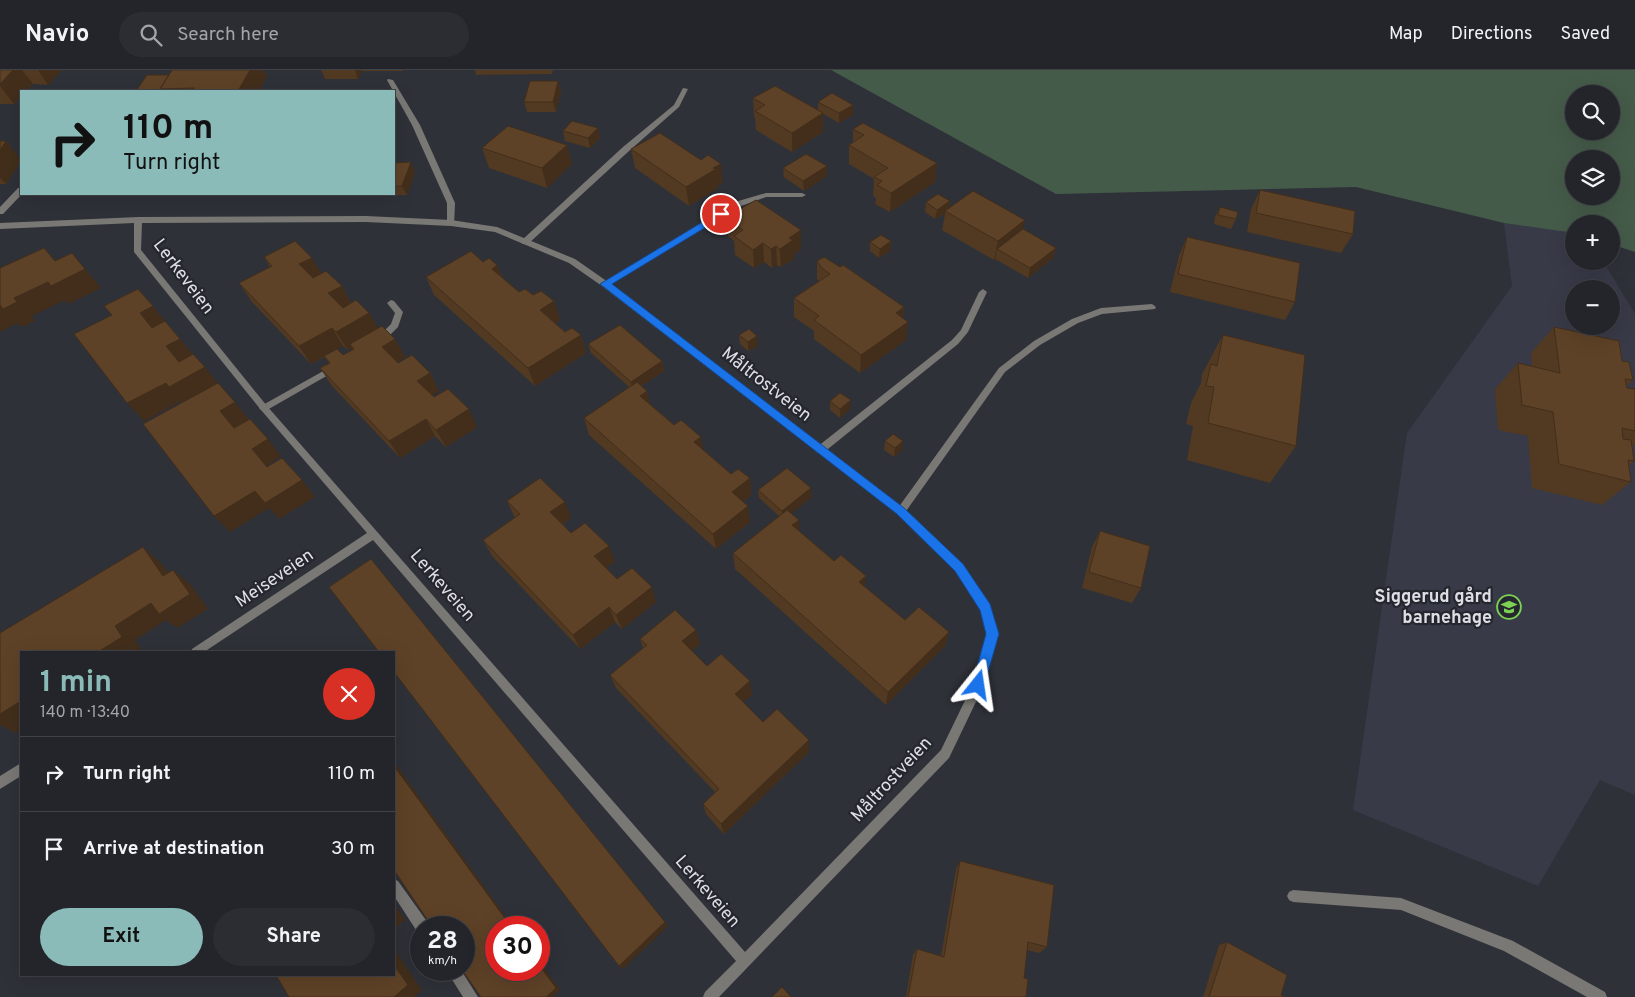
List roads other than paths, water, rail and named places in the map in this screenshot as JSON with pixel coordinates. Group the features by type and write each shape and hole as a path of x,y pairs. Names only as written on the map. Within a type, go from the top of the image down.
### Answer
{"street":[{"path":"390,80 416,125 450,203 451,223"},
{"path":"525,242 626,149 676,106 685,89"},
{"path":"0,212 20,191"},
{"path":"605,284 738,204 766,195 802,195"},
{"name":"Måltrostveien","path":"0,226 138,220 366,219 451,223 497,230 572,261 605,284 900,511 959,568 986,608 992,634 978,685 945,754 710,997"},
{"name":"Lerkeveien","path":"138,220 137,250 264,408 745,962"},
{"path":"820,450 955,342 964,332 983,292"},
{"path":"374,344 395,325 399,312 390,303"},
{"path":"900,511 1002,370 1036,342 1075,321 1101,311 1152,307"},
{"path":"264,408 344,362"},
{"name":"Meiseveien","path":"198,651 374,534"},
{"path":"0,783 20,770"},
{"path":"395,886 415,916"},
{"path":"1293,896 1401,904 1508,946 1600,997"},
{"path":"460,981 471,997"}],"place":[{"name":"Siggerud gård barnehage","path":"1509,607"}]}
